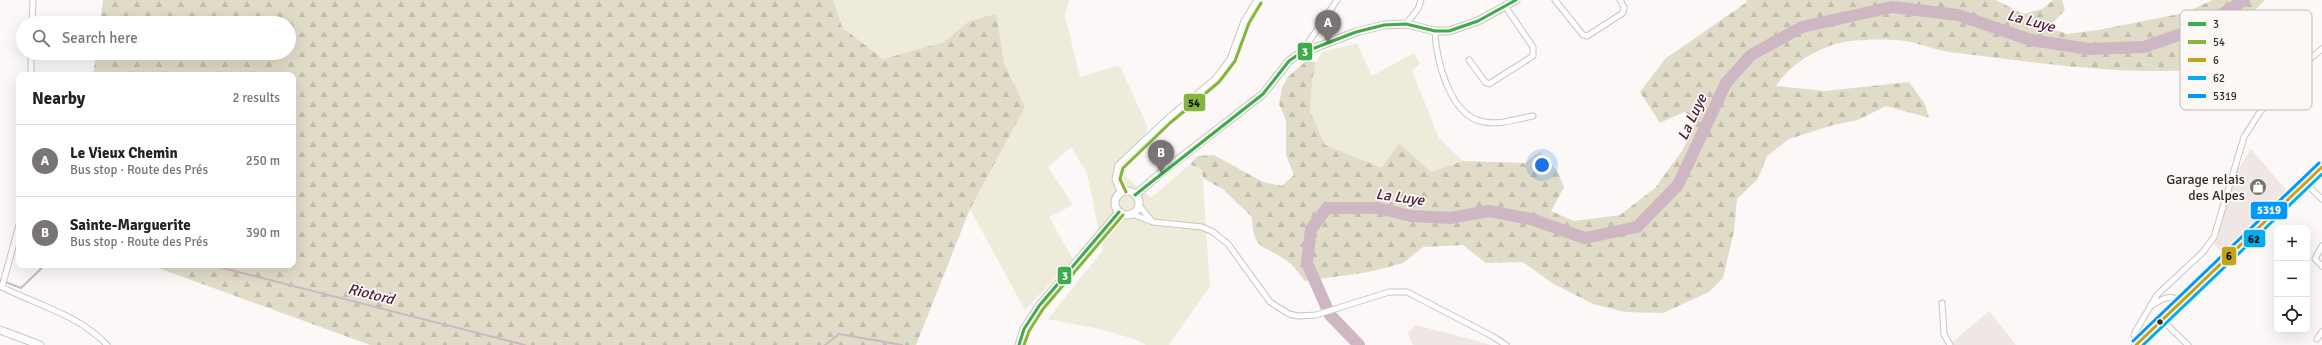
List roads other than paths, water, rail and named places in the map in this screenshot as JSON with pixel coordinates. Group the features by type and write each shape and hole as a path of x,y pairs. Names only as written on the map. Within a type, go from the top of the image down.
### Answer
{"main road":[{"path":"2136,345 2322,167"}],"street":[{"path":"32,16 33,0"},
{"path":"1121,194 1115,179 1118,165 1167,119 1215,79 1230,59 1244,21 1257,0"},
{"path":"1302,52 1337,0"},
{"path":"1406,24 1418,9 1421,0"},
{"path":"1136,195 1161,173 1263,94 1289,61 1302,52 1356,32 1384,25 1406,24 1434,31 1449,31 1464,27 1516,0"},
{"path":"1555,0 1583,36 1587,36 1622,13 1624,7 1620,0"},
{"path":"1469,60 1485,82 1489,84 1532,56 1533,47 1505,6"},
{"path":"1434,31 1435,42 1450,95 1468,115 1483,122 1492,123 1533,116"},
{"path":"2312,57 2322,49"},
{"path":"31,60 31,72"},
{"path":"2136,345 2134,334 2161,290 2203,252 2214,237 2244,137 2262,110"},
{"path":"2305,183 2322,199"},
{"path":"1119,212 1116,202 1121,194 1130,192 1136,195 1139,206 1153,222"},
{"path":"1132,214 1139,206"},
{"path":"1119,212 1127,215 1132,214 1153,222 1202,227 1213,232 1228,244 1270,302 1289,314 1298,316 1316,315 1389,292 1407,292 1492,336 1506,345"},
{"path":"1020,345 1024,329 1035,312 1119,212"},
{"path":"16,235 2,284 78,322 96,334 107,345"},
{"path":"2322,246 2315,259 2322,266"},
{"path":"2150,307 2167,297 2174,298 2180,302"},
{"path":"1942,303 1944,334 1950,345"},
{"path":"2162,320 2188,345"},
{"path":"0,330 40,345"},
{"path":"2317,339 2322,332"}],"waterway":[{"name":"La Luye","path":"2229,10 2244,0"},
{"name":"La Luye","path":"1359,345 1330,315 1307,263 1311,229 1327,208 1378,208 1411,216 1450,218 1489,211 1531,219 1585,238 1637,227 1678,185 1726,83 1751,55 1802,27 1892,7 1958,15 2031,40 2089,49 2144,47 2180,34"},
{"name":"Riotord","path":"0,280 21,288 42,268"},
{"name":"Riotord","path":"223,268 525,345"},
{"name":"Riotord","path":"825,345 839,334 902,345"}],"place":[{"name":"Le Vieux Chemin","path":"1328,43"},
{"name":"Sainte-Marguerite","path":"1161,173"},
{"name":"Garage relais des Alpes","path":"2258,187"}]}
